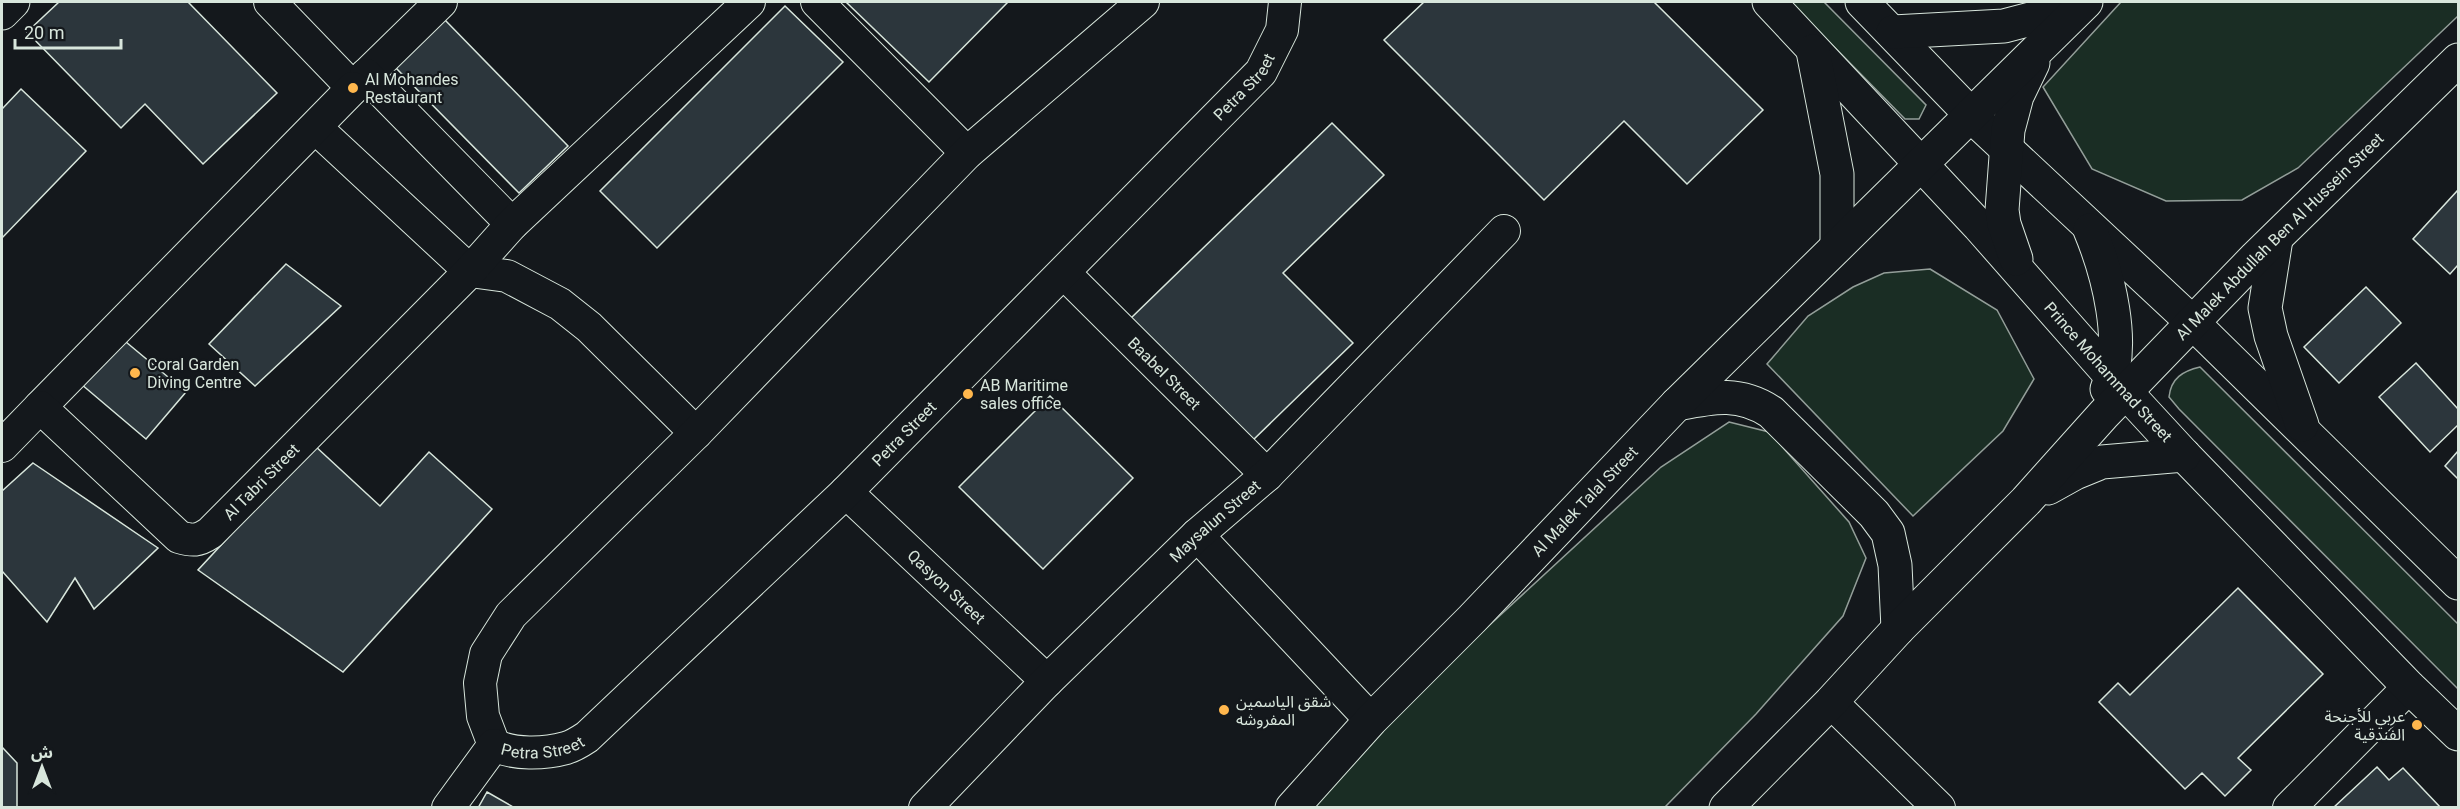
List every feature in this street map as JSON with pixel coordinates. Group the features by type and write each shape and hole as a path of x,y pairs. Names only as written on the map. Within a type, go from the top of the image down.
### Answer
{"main road":[{"path":"2,13 13,2"},
{"name":"Prince Mohammad Street","path":"1769,2 1979,226 2021,274 2107,404 2184,455 2409,687 2458,734"},
{"path":"1862,2 1971,114 2192,322 2458,583"},
{"path":"1893,32 2004,26 2084,4"},
{"path":"1921,164 2084,4"},
{"path":"2021,274 2004,224 2002,202 2008,130 2017,96 2044,43"},
{"path":"1812,50 1837,174 1837,246"},
{"name":"Al Malek Abdullah Ben Al Hussein Street","path":"2107,404 2458,60"},
{"name":"Al Malek Talal Street","path":"1292,807 1371,720 1472,619 1677,405 1921,164"},
{"path":"1726,807 2026,501 2107,404 2115,336 2113,309 2102,257 2090,228"},
{"path":"2276,238 2265,308 2271,336 2304,433"},
{"path":"1677,405 1715,397 1735,397 1761,405 1783,423 1867,507 1888,533 1895,565 1898,629"},
{"path":"2026,501 2075,473 2102,462 2184,455"}],"street":[{"path":"270,2 512,224"},
{"path":"2,446 359,82 441,2"},
{"name":"Al Tabri Street","path":"40,407 179,537 196,541 210,533 471,271 512,224 749,2"},
{"path":"817,2 967,153"},
{"name":"Petra Street","path":"1143,2 967,153 696,433 511,615 486,654 480,683 483,716 494,745 501,749 544,752 568,748 587,737 846,492 1262,72 1282,30 1285,2"},
{"path":"316,128 471,271 507,276 560,304 589,327 696,433"},
{"name":"Maysalun Street","path":"925,807 1047,681 1197,535 1267,474 1504,231"},
{"name":"Baabel Street","path":"1064,273 1267,474"},
{"name":"Qasyon Street","path":"846,492 1047,681"},
{"path":"1197,535 1371,720"},
{"path":"2289,807 2409,687"},
{"path":"1831,702 1939,807"},
{"path":"448,807 494,745"}],"green space":[{"path":"1790,2 1824,2 1926,105 1919,119 1905,119"},
{"path":"2121,2 2458,2 2458,16 2298,168 2242,200 2166,201 2092,169 2043,87"},
{"path":"1930,269 1997,310 2034,379 2003,431 1913,516 1767,364 1808,316 1853,287 1884,273"},
{"path":"2200,367 2458,624 2458,689 2169,397 2172,385 2179,376"},
{"path":"1729,422 1769,432 1849,522 1866,558 1843,616 1756,714 1665,807 1312,808 1432,678 1661,467"}],"building":[{"path":"59,2 188,2 277,93 203,164 145,104 121,128 27,32"},
{"path":"846,2 1008,2 929,82"},
{"path":"1424,2 1654,2 1763,110 1687,184 1624,121 1544,200 1384,40"},
{"path":"785,6 843,62 657,248 600,191"},
{"path":"445,20 568,146 519,193 395,67"},
{"path":"21,89 86,151 2,238 2,109"},
{"path":"1332,123 1384,175 1283,273 1353,343 1251,442 1130,319"},
{"path":"2458,190 2458,265 2450,274 2413,239"},
{"path":"286,264 341,306 255,386 209,344"},
{"path":"2366,287 2401,323 2339,383 2304,347"},
{"path":"120,337 186,392 146,439 81,384"},
{"path":"2416,363 2458,409 2458,425 2430,452 2379,397"},
{"path":"1050,396 1133,478 1043,569 959,487"},
{"path":"314,445 380,506 429,452 492,509 343,672 198,570"},
{"path":"2458,451 2458,479 2445,466"},
{"path":"33,463 158,548 94,609 75,578 47,622 2,571 2,491"},
{"path":"2238,588 2323,674 2238,758 2251,770 2225,796 2202,773 2185,789 2099,702 2118,683 2130,695"},
{"path":"2,747 17,763 17,808 2,808"},
{"path":"2377,767 2389,780 2403,768 2441,808 2333,808"},
{"path":"487,792 515,808 478,808"}],"place":[{"name":"Al Mohandes Restaurant","path":"353,88"},
{"name":"Coral Garden Diving Centre","path":"135,373"},
{"name":"AB Maritime sales office","path":"968,394"},
{"name":"شقق الياسمين المفروشه","path":"1224,710"},
{"name":"عربي للأجنحة الفندقية","path":"2417,725"}]}
